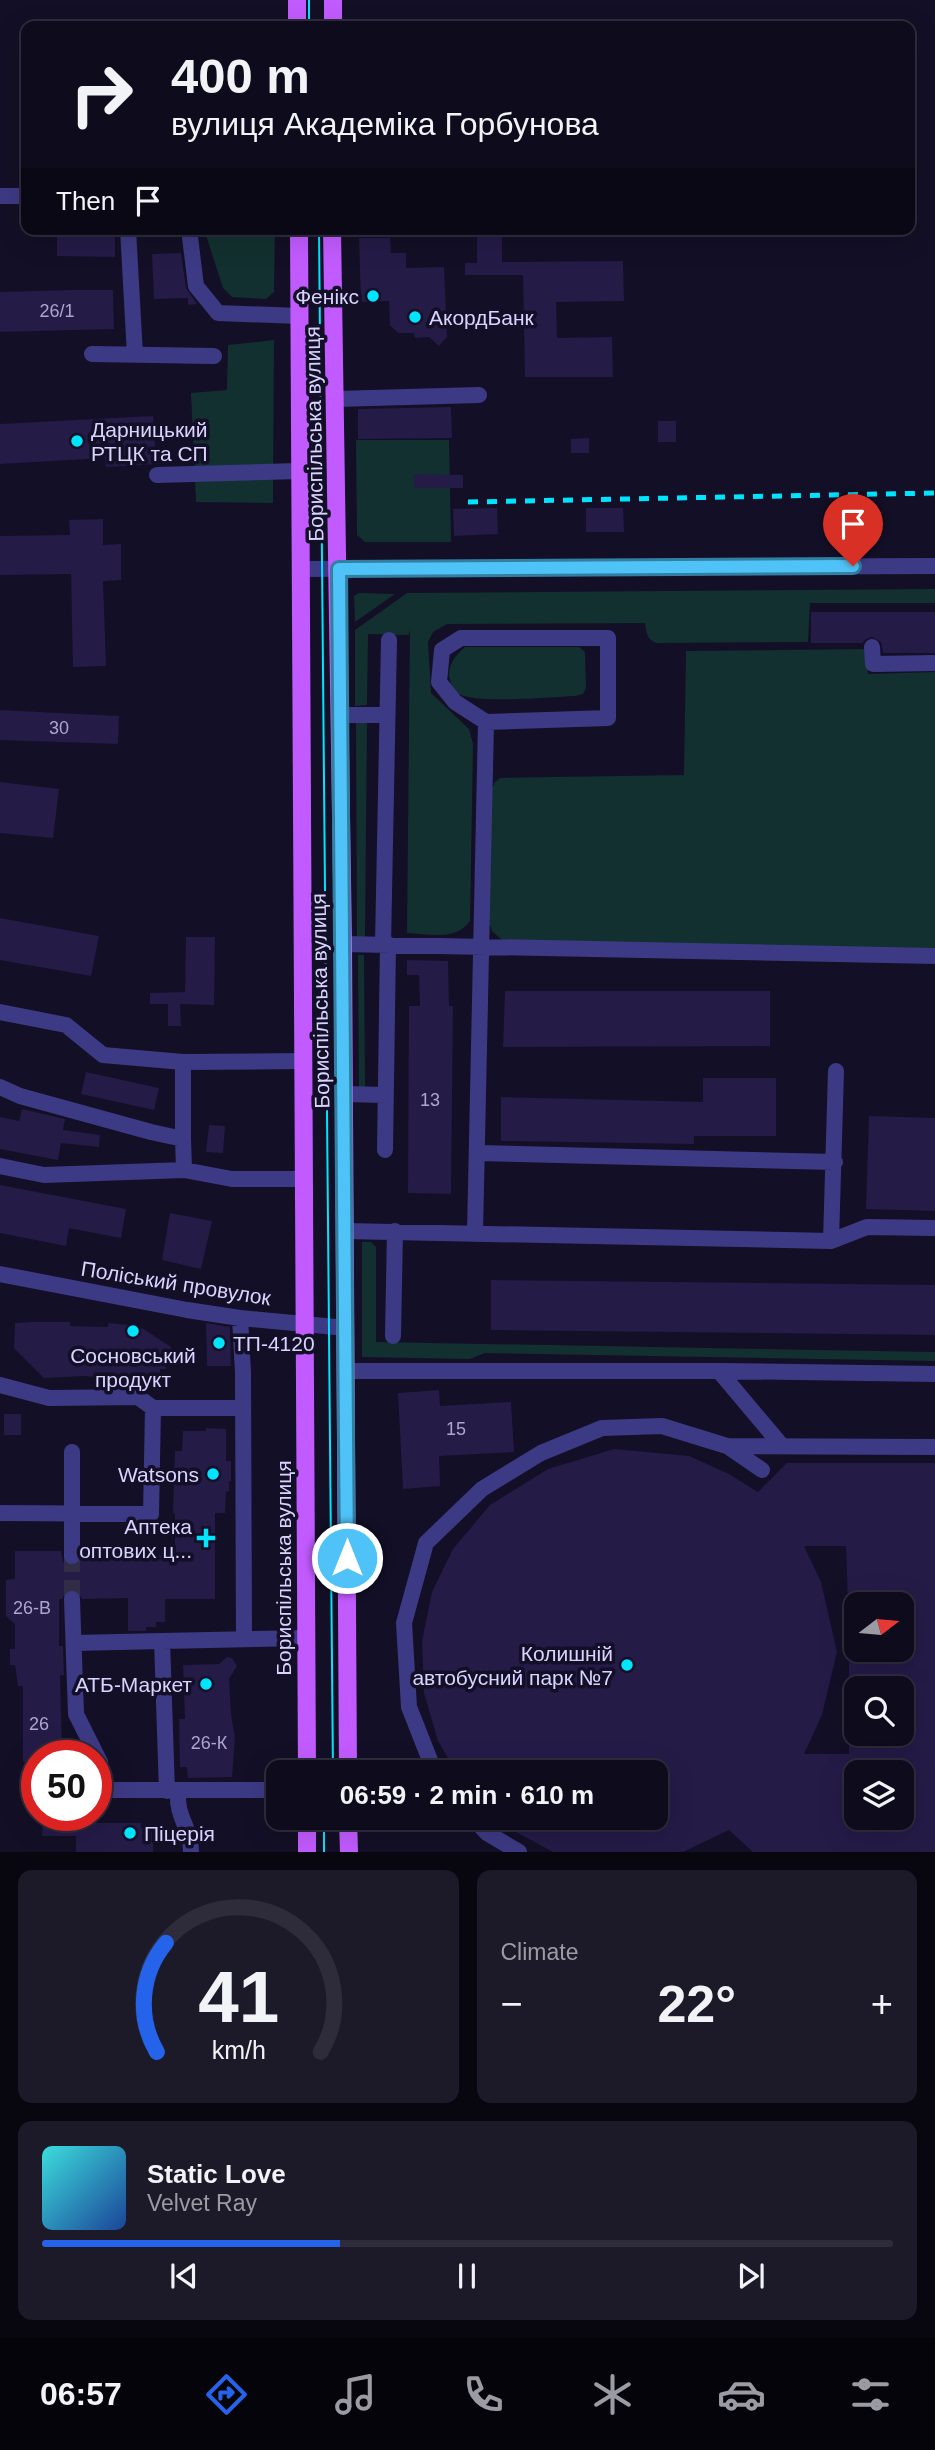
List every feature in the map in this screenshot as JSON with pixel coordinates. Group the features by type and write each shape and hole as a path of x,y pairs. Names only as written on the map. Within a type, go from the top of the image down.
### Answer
{"main road":[{"path":"297,0 297,21"},
{"path":"333,0 333,21"},
{"name":"Бориспільська вулиця","path":"299,235 307,1760"},
{"name":"Бориспільська вулиця","path":"332,235 343,944 348,1760"},
{"path":"307,1830 307,1852"},
{"path":"348,1830 349,1852"}],"street":[{"path":"0,196 21,196"},
{"path":"128,235 135,355"},
{"path":"190,235 196,286 218,313 300,316"},
{"path":"92,354 214,356"},
{"path":"336,399 479,395"},
{"path":"157,475 299,471"},
{"path":"301,569 935,566"},
{"path":"461,638 608,638 608,718 486,722 455,702 439,682 442,650 461,638"},
{"path":"385,1150 389,640"},
{"path":"873,647 873,664 935,663"},
{"path":"340,715 387,715"},
{"path":"475,1233 486,722"},
{"path":"343,944 935,956"},
{"path":"0,1012 66,1025 103,1055 183,1062 303,1061"},
{"path":"183,1062 184,1170"},
{"path":"831,1241 836,1071"},
{"path":"0,1087 20,1096 183,1139"},
{"path":"344,1094 386,1094"},
{"path":"477,1153 835,1162"},
{"path":"0,1166 44,1175 184,1170 232,1179 303,1179"},
{"path":"345,1231 831,1241 867,1227 935,1228"},
{"path":"393,1336 395,1231"},
{"name":"Поліський провулок","path":"0,1274 240,1318 346,1328"},
{"path":"240,1318 243,1408 243,1639"},
{"path":"346,1371 935,1374"},
{"path":"719,1371 782,1446"},
{"path":"0,1385 49,1398 138,1397 153,1408 243,1408"},
{"path":"0,1513 151,1514 153,1408"},
{"path":"430,1760 409,1707 404,1623 426,1543 482,1489 541,1453 603,1428 662,1426 727,1446 935,1447"},
{"path":"727,1446 762,1470"},
{"path":"72,1452 72,1556"},
{"path":"72,1599 76,1714 100,1762 101,1790 266,1790"},
{"path":"75,1643 306,1638"},
{"path":"162,1641 172,1791 191,1839 191,1852"},
{"path":"484,1830 519,1852"}],"green space":[{"path":"206,235 275,235 274,292 266,299 232,297 223,288"},
{"path":"274,340 273,503 196,502 191,393 227,390 228,345"},
{"path":"356,440 449,440 451,542 365,542 357,535"},
{"path":"935,589 935,603 810,603 808,642 657,643 649,638 645,623 447,624 433,632 428,642 431,693 469,729 473,744 470,921 450,934 407,933 410,628 409,635 368,634 367,705 355,706 355,630 407,593"},
{"path":"359,593 395,594 355,622 354,596"},
{"path":"465,647 579,647 585,652 586,688 583,694 575,696 482,699 459,694 452,686 449,671"},
{"path":"866,649 868,674 935,672 935,951 502,940 492,931 489,922 492,789 500,778 684,775 686,651"},
{"path":"356,721 367,721 365,937 357,937"},
{"path":"358,955 364,955 365,1088 359,1088"},
{"path":"362,1242 371,1242 376,1247 376,1342 935,1352 935,1361 485,1353 470,1359 362,1357"}],"building":[{"path":"57,235 115,235 115,257 57,256"},
{"path":"477,235 502,235 502,262 623,261 624,301 556,302 557,338 612,337 613,377 525,377 523,275 465,275 465,263 477,263"},
{"path":"359,238 390,238 391,253 406,253 406,268 444,267 447,337 439,346 429,337 415,338 414,333 398,333 390,325 389,301 361,302"},
{"path":"181,253 186,288 197,304 188,305 188,298 154,299 152,254"},
{"path":"113,290 114,329 0,332 0,292"},
{"path":"451,407 452,438 358,439 358,409"},
{"name":"Дарницький РТЦК та СП","path":"153,416 156,464 106,467 105,458 0,464 0,424"},
{"path":"658,421 676,421 676,442 658,442"},
{"path":"589,438 589,453 571,453 571,439"},
{"path":"414,474 463,475 463,488 414,488"},
{"path":"497,508 498,534 454,536 453,509"},
{"path":"586,508 623,508 624,532 586,532"},
{"path":"103,519 103,545 121,544 121,580 103,581 106,666 73,667 71,574 0,575 0,536 70,535 69,520"},
{"path":"811,612 935,612 935,653 883,653 881,642 872,637 862,643 811,643"},
{"path":"0,710 119,716 118,744 0,740"},
{"path":"0,782 59,789 53,838 0,833"},
{"path":"0,918 99,936 91,976 0,960"},
{"path":"186,937 215,937 214,1005 180,1004 181,1026 168,1026 168,1004 150,1004 150,993 185,992"},
{"path":"407,960 448,961 449,1006 453,1006 451,1194 408,1193 409,1006 420,1006 419,975 407,975"},
{"path":"505,991 770,991 770,1046 503,1047"},
{"path":"86,1072 159,1088 154,1110 81,1094"},
{"path":"703,1078 776,1078 776,1136 694,1136 694,1144 501,1141 501,1097 703,1102"},
{"path":"22,1109 65,1119 63,1130 100,1135 99,1147 61,1143 58,1160 0,1149 0,1117 19,1121"},
{"path":"869,1116 935,1118 935,1211 866,1209"},
{"path":"209,1125 225,1126 223,1153 206,1152"},
{"path":"0,1185 126,1209 121,1238 69,1228 66,1246 0,1233"},
{"path":"170,1213 212,1221 201,1269 162,1260"},
{"path":"491,1280 935,1285 935,1335 491,1330"},
{"path":"70,1322 70,1326 108,1327 108,1323 139,1326 171,1347 171,1364 166,1364 166,1369 160,1369 160,1376 133,1376 133,1380 84,1376 44,1378 14,1348 15,1323"},
{"name":"ТП-4120","path":"206,1323 230,1327 231,1366 207,1366"},
{"path":"439,1390 440,1406 511,1402 514,1452 439,1456 440,1486 403,1489 398,1393"},
{"path":"4,1414 21,1414 21,1435 4,1435"},
{"path":"206,1428 226,1429 226,1461 231,1461 231,1481 229,1491 226,1492 225,1513 215,1513 215,1599 165,1599 165,1622 156,1622 156,1627 146,1627 146,1631 128,1631 128,1598 82,1599 76,1589 66,1591 62,1599 59,1599 59,1646 63,1646 64,1675 60,1675 62,1740 23,1740 23,1686 18,1686 15,1665 10,1665 10,1649 15,1649 15,1624 6,1616 6,1580 15,1579 15,1551 61,1551 63,1562 71,1566 78,1565 82,1555 108,1555 108,1545 146,1545 146,1555 175,1555 175,1451 182,1451 183,1431 206,1431"},
{"name":"Колишній автобусний парк №7","path":"614,1449 689,1456 729,1474 758,1492 787,1463 935,1463 935,1852 753,1852 729,1830 683,1852 553,1852 512,1830 668,1830 668,1760 449,1760 438,1741 424,1693 422,1641 432,1592 453,1549 490,1505 548,1469"},
{"path":"227,1657 232,1658 237,1666 229,1679 235,1738 232,1777 188,1778 187,1767 180,1767 179,1719 185,1719 183,1665 219,1664"},
{"path":"112,1823 141,1823 141,1828 153,1828 153,1852 76,1852 76,1836 42,1836 42,1831 112,1831"}],"tunnel":[{"path":"72,1556 72,1599"}],"tram line":[{"path":"309,0 309,21"},
{"path":"319,235 333,1760"},
{"path":"324,1830 324,1852"}],"railway":[{"path":"468,502 935,493"}],"place":[{"name":"Фенікс","path":"373,296"},
{"name":"АкордБанк","path":"415,317"},
{"name":"Дарницький РТЦК та СП","path":"77,441"},
{"name":"Сосновський продукт","path":"133,1331"},
{"name":"ТП-4120","path":"219,1343"},
{"name":"Watsons","path":"213,1474"},
{"name":"Аптека оптових ц...","path":"206,1538"},
{"name":"Колишній автобусний парк №7","path":"627,1665"},
{"name":"АТБ-Маркет","path":"206,1684"},
{"name":"Піцерія","path":"130,1833"}],"route":[{"path":"347,1558 339,569 853,566"}]}
